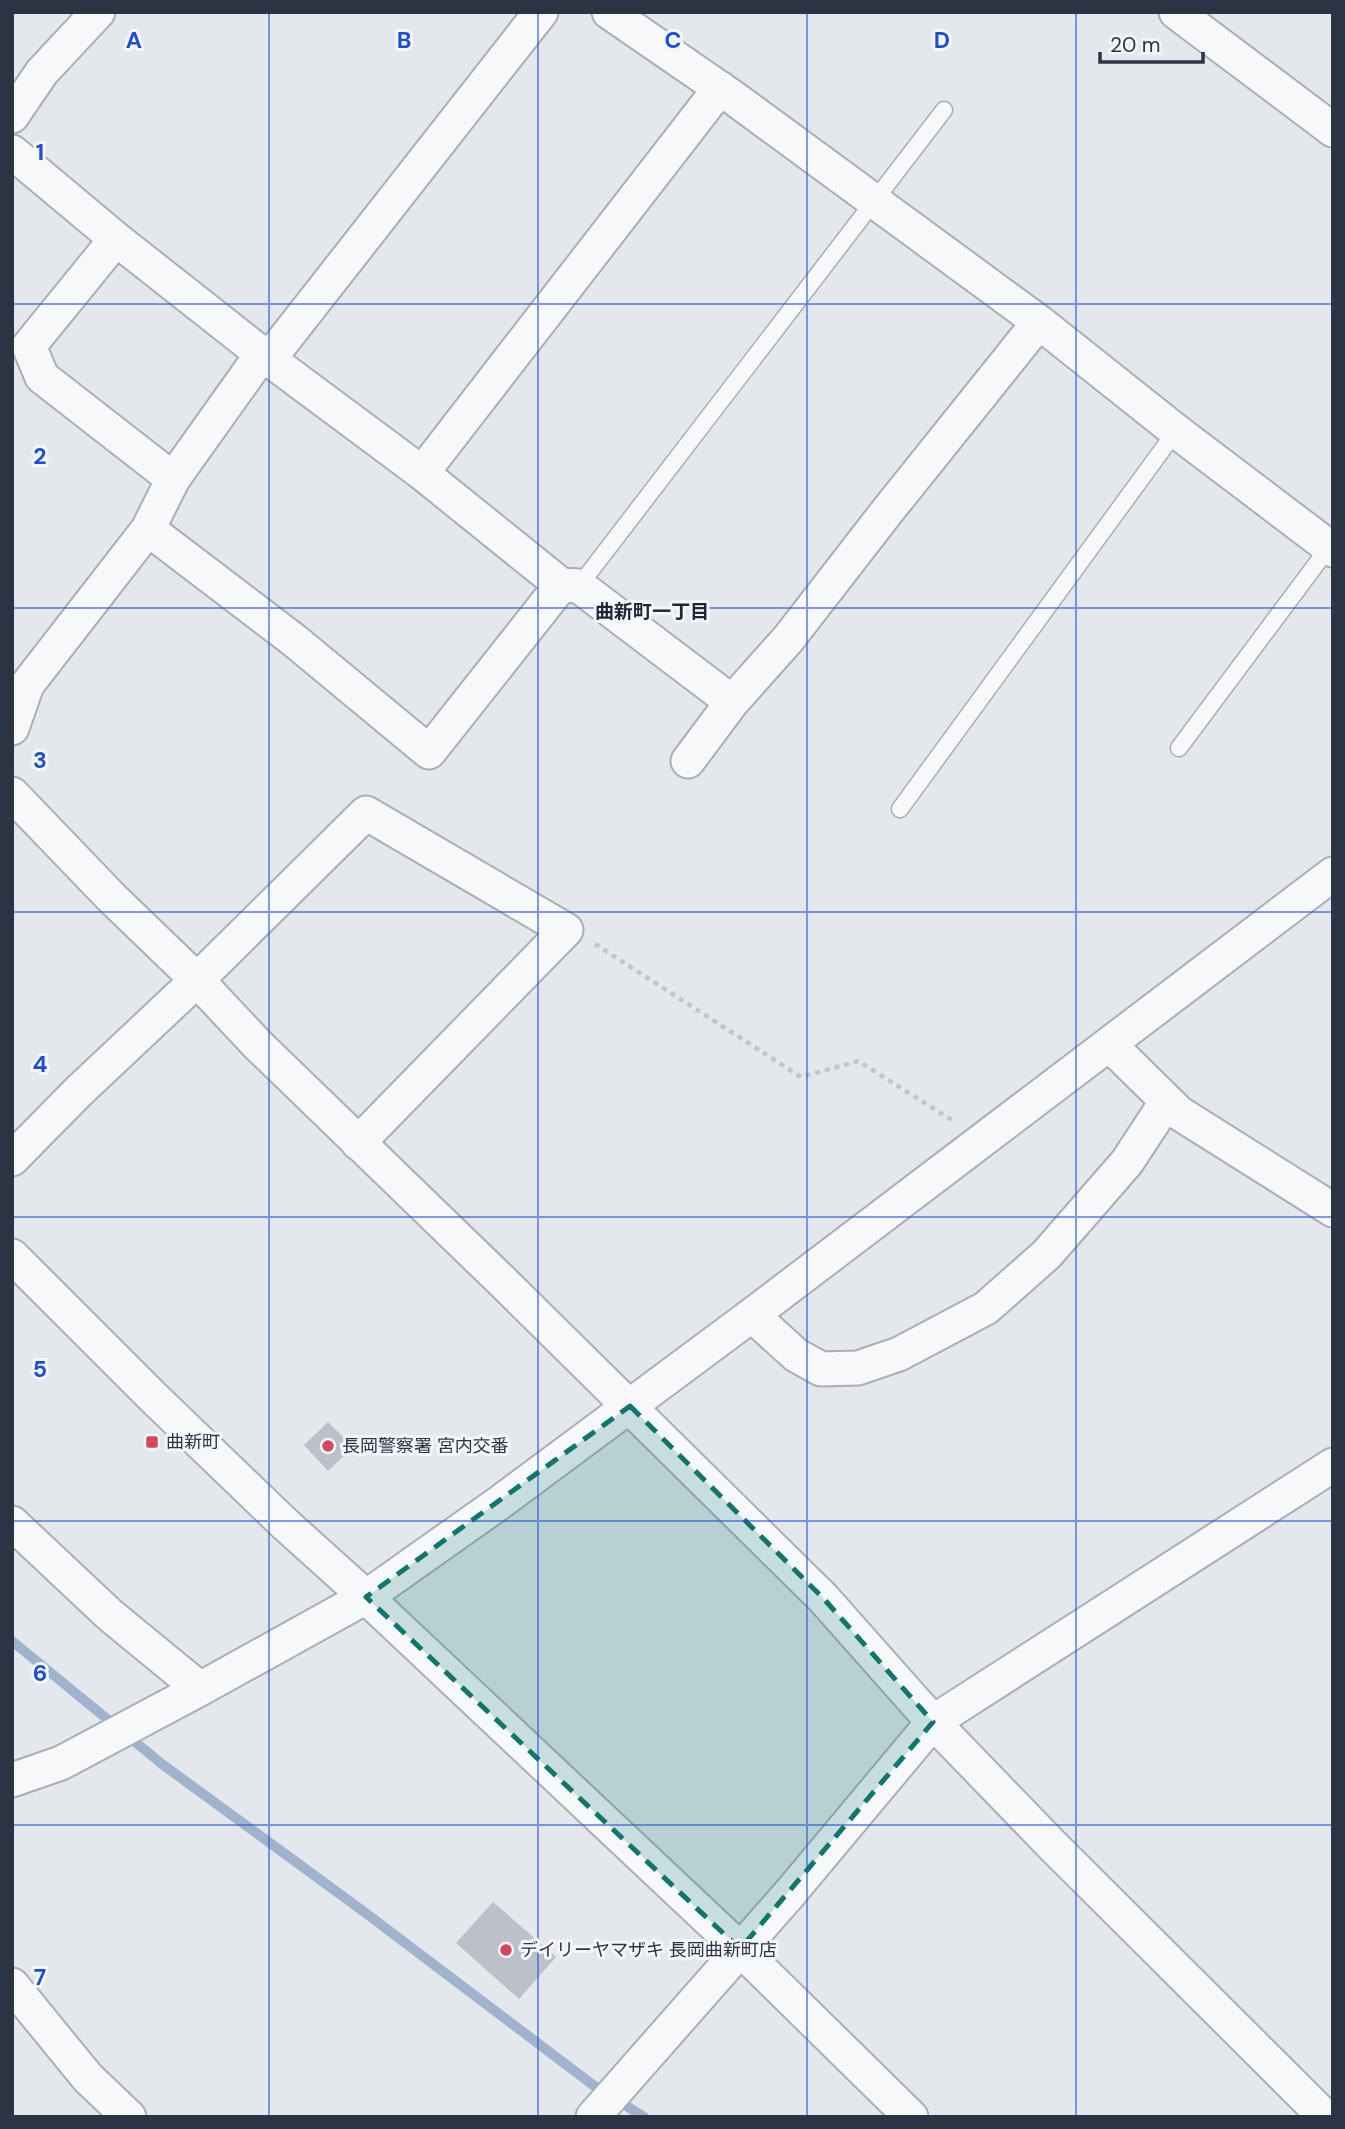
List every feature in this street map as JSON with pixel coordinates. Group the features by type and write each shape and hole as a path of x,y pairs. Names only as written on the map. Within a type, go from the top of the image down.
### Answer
{"street":[{"path":"12,116 42,72 98,12"},
{"path":"12,728 27,685 149,529 173,480 265,357 541,12"},
{"path":"609,12 720,88 1039,322 1176,431 1331,548"},
{"path":"1176,12 1333,130"},
{"path":"422,473 720,88"},
{"path":"12,152 116,239 265,357 570,585 732,702"},
{"path":"116,239 29,346 43,377 173,480"},
{"path":"688,761 732,702 789,638 1039,322"},
{"path":"149,529 295,641 429,752 570,585"},
{"path":"12,794 257,1044 630,1406 824,1599 933,1722 1052,1845 1325,2117"},
{"path":"12,1159 366,813 566,930 358,1143"},
{"path":"12,1780 61,1763 366,1597 499,1503 752,1315 1333,874"},
{"path":"1109,1044 1179,1113 1333,1210"},
{"path":"752,1315 796,1355 821,1369 858,1368 899,1354 986,1308 1047,1254 1127,1162 1167,1101"},
{"path":"12,1256 172,1416 740,1949 911,2117"},
{"path":"593,2117 933,1722 1333,1465"},
{"path":"12,1523 110,1615 200,1689"},
{"path":"12,1984 88,2078 130,2117"}],"lane":[{"path":"570,585 944,110"},
{"path":"900,809 1176,431"},
{"path":"1179,748 1331,548"}],"path":[{"path":"566,930 590,942 801,1077 858,1061 981,1139"}],"highlighted area":[{"path":"630,1406 824,1599 933,1722 740,1949 366,1597"}],"building":[{"name":"長岡警察署 宮内交番","path":"328,1422 353,1447 328,1471 304,1445"},
{"name":"デイリーヤマザキ 長岡曲新町店","path":"493,1902 556,1957 519,1999 456,1943"}],"waterway":[{"path":"12,1641 162,1764 367,1914 593,2085 644,2117"}],"place":[{"name":"曲新町","path":"152,1442"},
{"name":"長岡警察署 宮内交番","path":"328,1446"},
{"name":"デイリーヤマザキ 長岡曲新町店","path":"506,1950"}],"district":[{"name":"曲新町一丁目","path":"652,611"}]}
